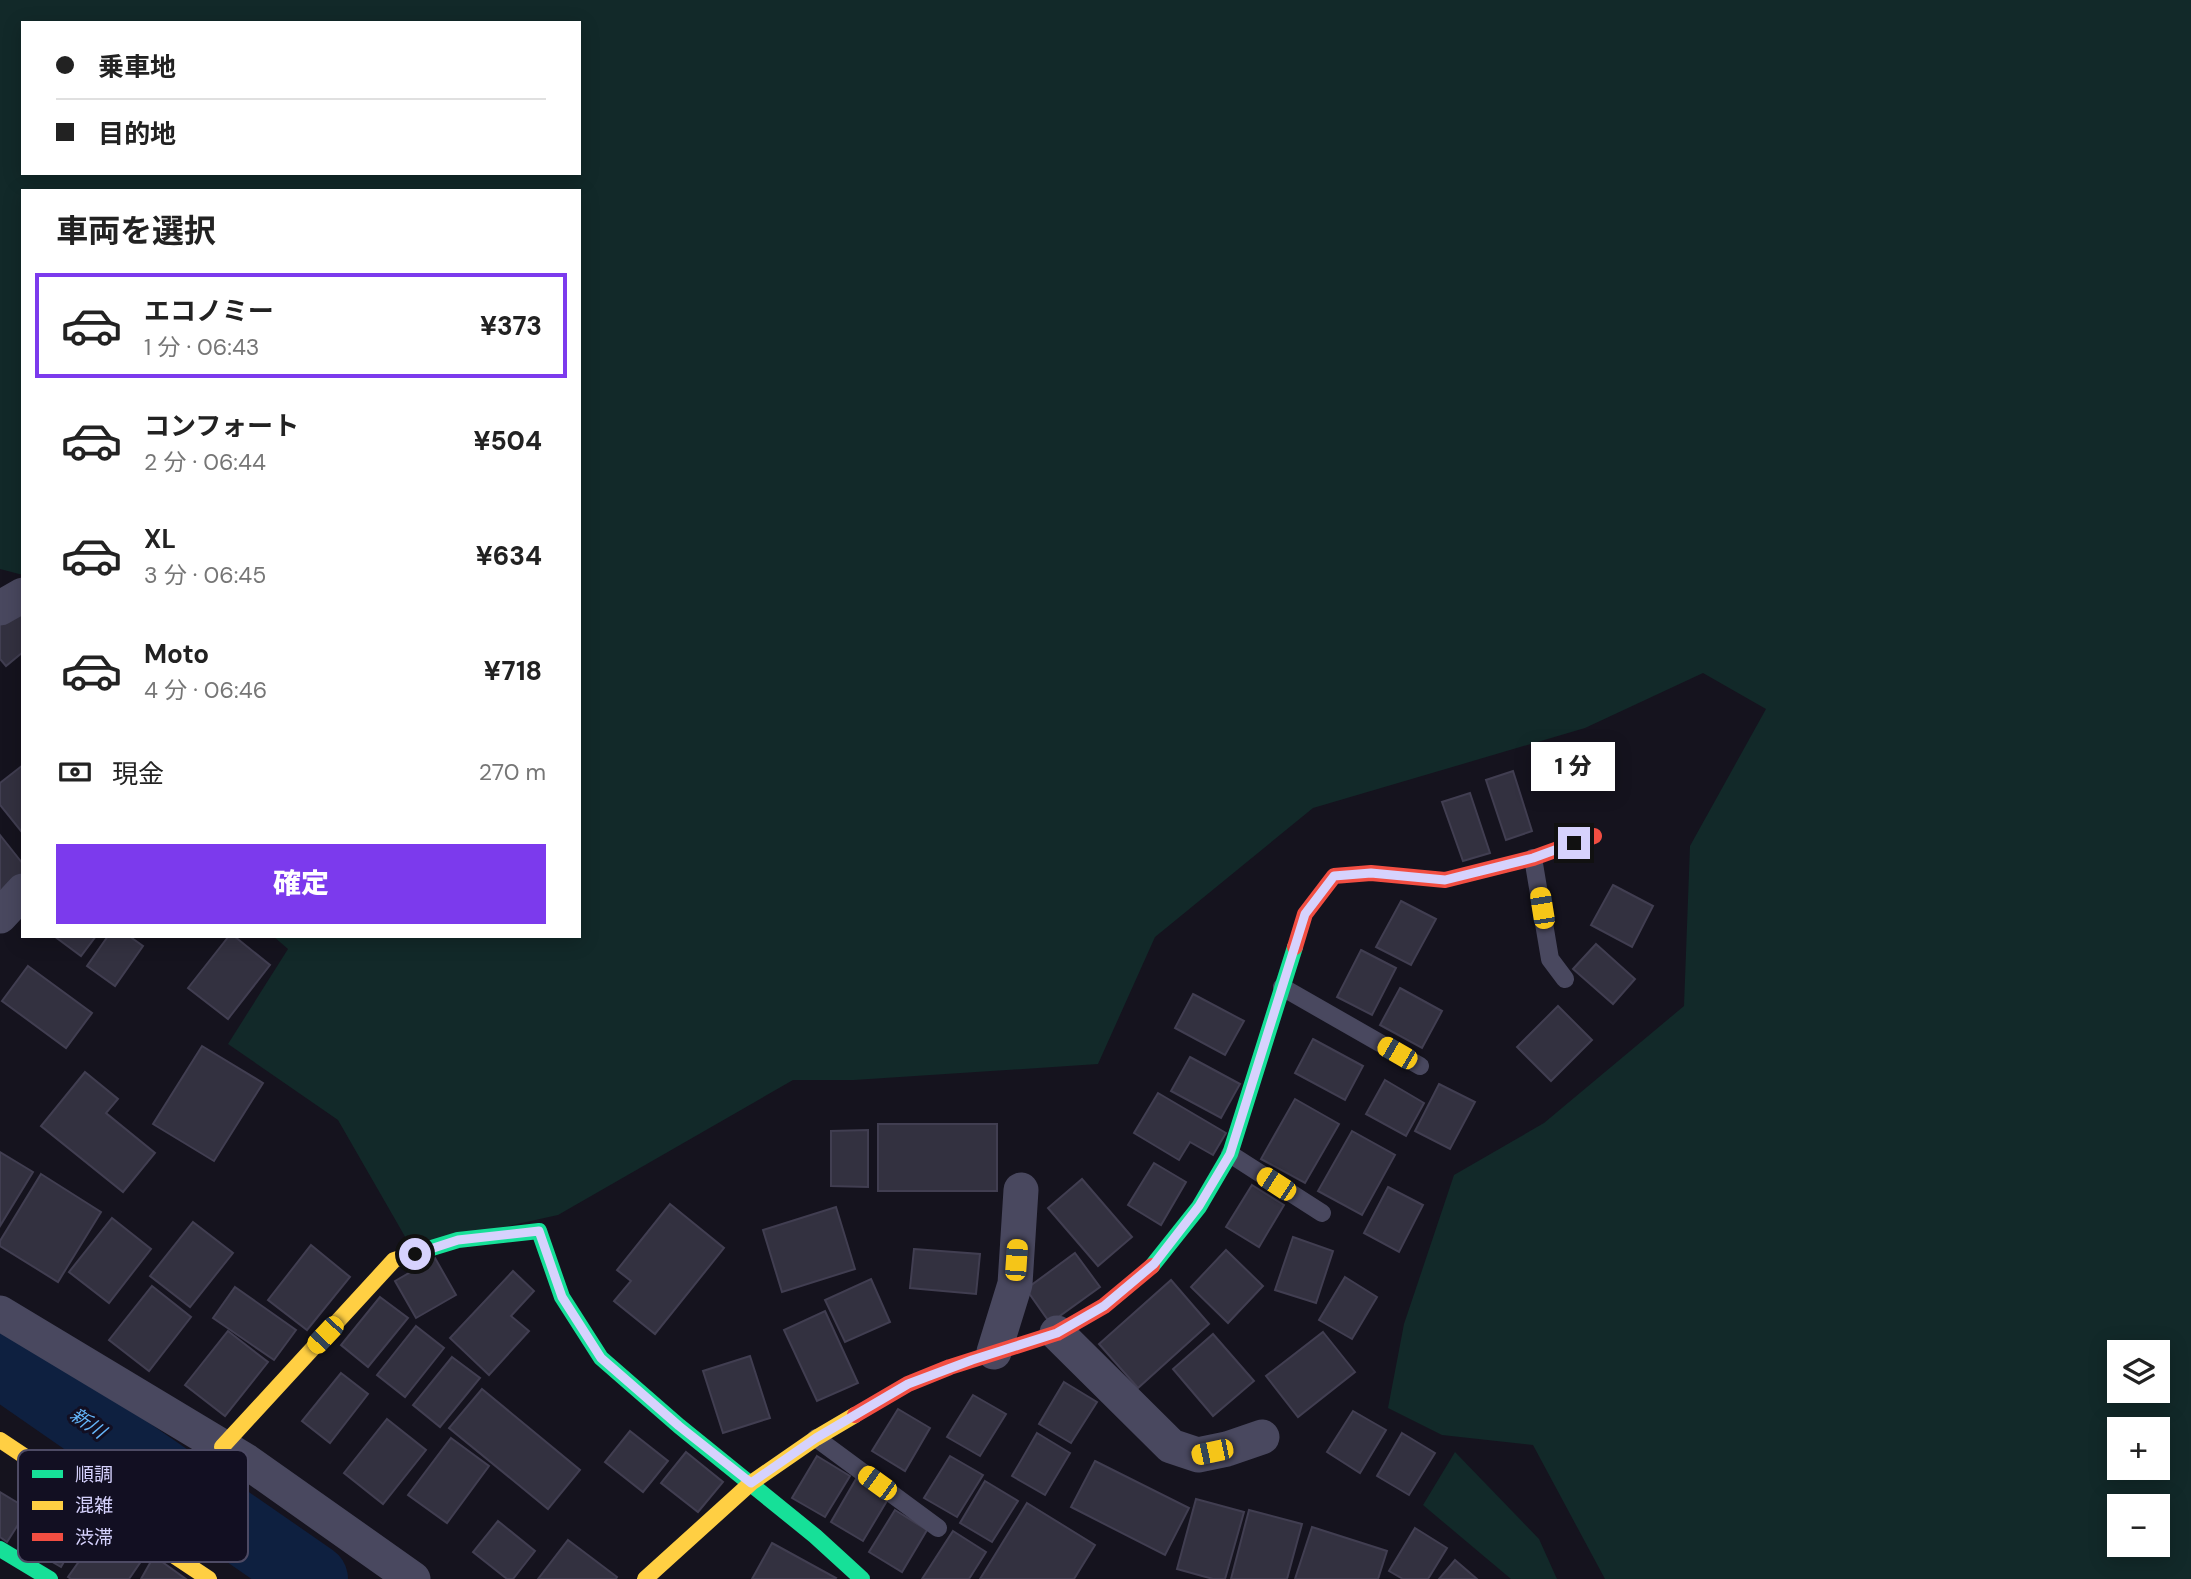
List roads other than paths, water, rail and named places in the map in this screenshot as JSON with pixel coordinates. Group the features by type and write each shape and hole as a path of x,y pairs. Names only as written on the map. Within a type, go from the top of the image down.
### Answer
{"street":[{"path":"0,608 21,596"},
{"path":"646,1579 751,1483 816,1438 908,1384 994,1352 1057,1333 1104,1306 1154,1264 1199,1206 1230,1154 1305,914 1334,876 1371,873 1445,880 1533,858 1594,836"},
{"path":"0,916 21,893"},
{"path":"994,1352 1015,1284 1021,1190"},
{"path":"222,1447 394,1260 458,1240 539,1231 562,1297 601,1358 679,1426 815,1536 862,1579"},
{"path":"0,1313 226,1450"},
{"path":"1057,1333 1171,1446 1198,1455 1262,1437"},
{"path":"0,1440 18,1452"},
{"path":"248,1465 413,1579"},
{"path":"0,1549 18,1560"},
{"path":"22,1562 50,1579"},
{"path":"183,1562 209,1579"}],"lane":[{"path":"1533,858 1550,959 1565,979"},
{"path":"1282,987 1420,1066"},
{"path":"1230,1154 1322,1213"},
{"path":"816,1438 938,1528"}],"waterway":[{"name":"新川","path":"0,1362 127,1450"},
{"name":"新川","path":"248,1534 313,1579"}]}
